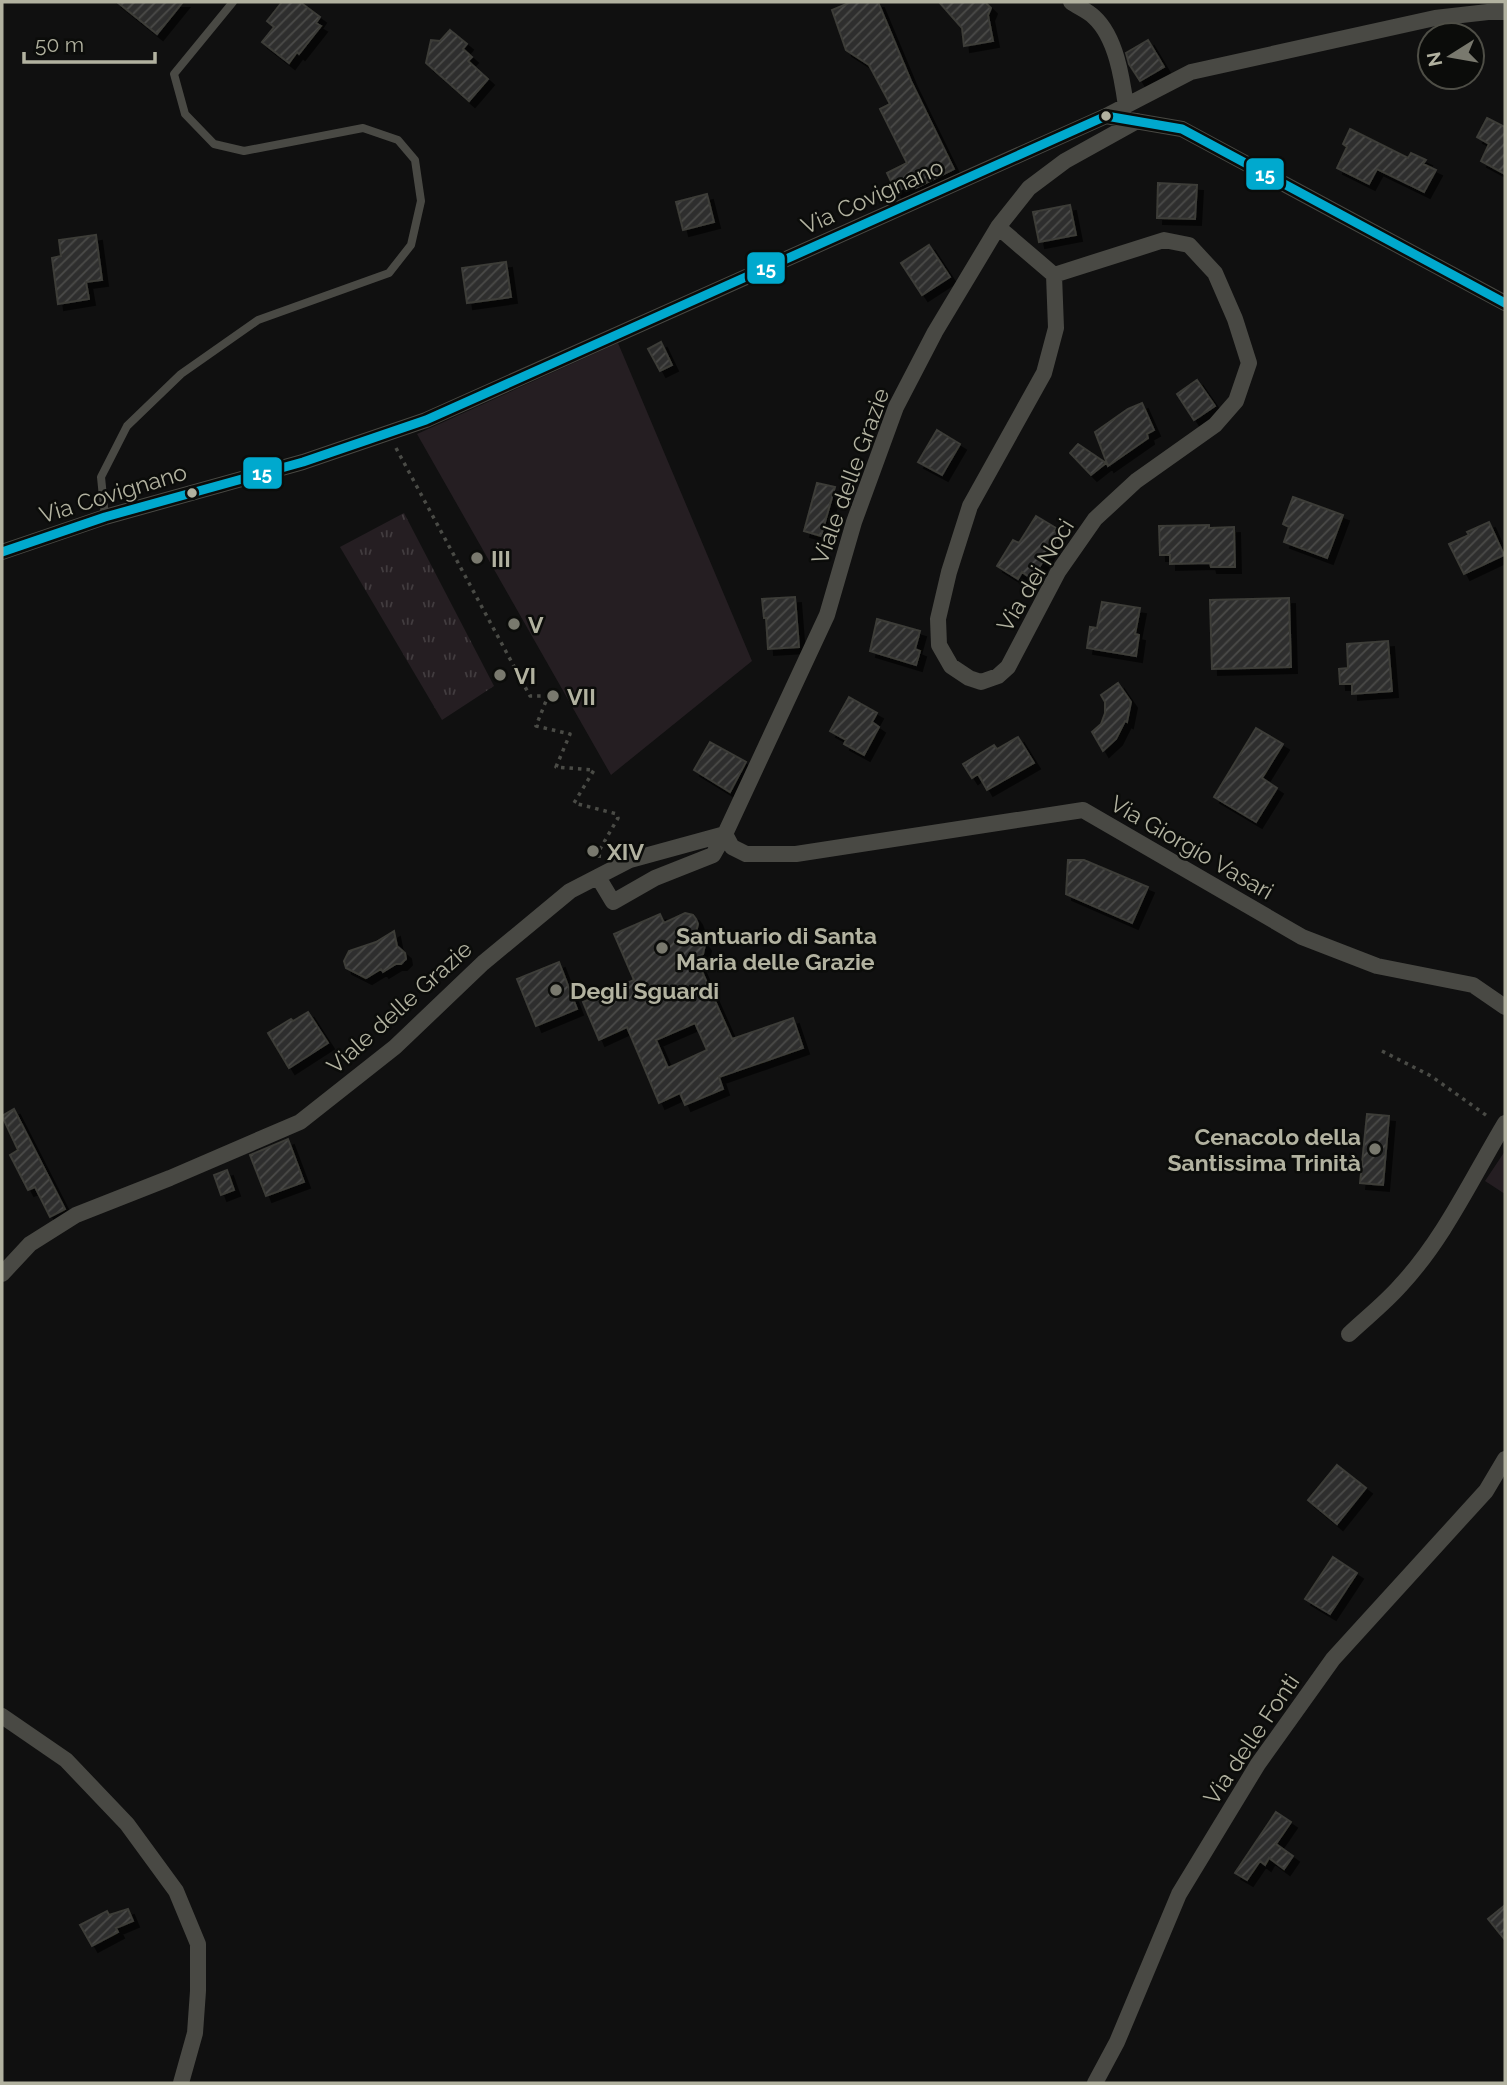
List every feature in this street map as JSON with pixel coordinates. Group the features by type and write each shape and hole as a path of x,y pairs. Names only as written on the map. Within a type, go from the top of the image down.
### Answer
{"street":[{"path":"1070,2 1094,17 1106,32 1123,83 1126,106"},
{"name":"Via Covignano","path":"2,552 105,517 303,462 426,421 1106,116 1191,72 1435,18 1505,12"},
{"path":"1106,116 1182,129 1505,303"},
{"name":"Viale delle Grazie","path":"598,877 613,902 655,878 713,855 827,615 854,522 896,407 935,332 998,227 1029,188 1065,161 1137,121"},
{"path":"998,227 1054,275"},
{"name":"Via dei Noci","path":"1164,240 1189,245 1215,273 1236,319 1249,363 1236,401 1215,425 1136,481 1095,519 1058,572 1008,667 998,676 981,682 969,678 951,666 939,645 938,619 948,572 970,506 1044,373 1056,328 1054,275 1164,240"},
{"name":"Via Giorgio Vasari","path":"725,834 732,847 746,854 796,854 1083,810 1301,937 1377,966 1474,985 1505,1007"},
{"name":"Viale delle Grazie","path":"2,1273 30,1244 76,1215 300,1122 395,1047 482,963 570,891 630,860 725,834"},
{"path":"1349,1334 1400,1287 1433,1244 1464,1197 1504,1126"},
{"name":"Via delle Fonti","path":"1095,2083 1116,2042 1179,1894 1258,1764 1333,1659 1486,1491 1505,1459"},
{"path":"2,1716 66,1760 127,1824 176,1891 198,1944 195,2033 181,2083"}],"lane":[{"path":"105,517 101,477 127,426 181,374 258,320 389,273 411,245 421,201 415,160 398,140 363,128 244,151 214,144 185,114 174,74 233,2"}],"path":[{"path":"390,433 530,696 548,696 536,726 570,734 556,767 594,770 574,803 617,814 618,818 600,849 598,877"},
{"path":"1382,1051 1431,1076 1504,1126"}],"green space":[{"path":"618,343 752,661 611,775 417,434"},
{"path":"404,513 494,686 442,720 340,547"},
{"path":"1505,1151 1505,1194 1485,1181"}],"building":[{"path":"117,2 183,2 157,34"},
{"path":"282,2 300,2 320,17 316,23 321,26 289,63 262,42 274,27 267,21"},
{"path":"851,2 878,2 911,81 954,169 916,188 913,183 896,192 887,173 907,163 880,109 890,104 869,65 846,50 832,10"},
{"path":"939,2 985,2 991,8 988,15 993,41 964,46 962,28"},
{"path":"450,30 467,44 463,49 472,57 468,61 488,79 469,101 426,63 431,40 440,41"},
{"path":"1148,40 1164,67 1140,81 1129,64 1126,53"},
{"path":"1487,118 1505,127 1505,174 1481,161 1489,144 1477,137"},
{"path":"1350,129 1408,158 1411,153 1426,160 1423,164 1436,170 1424,192 1377,169 1369,184 1337,168 1347,147 1343,144"},
{"path":"1158,183 1197,185 1195,219 1157,218"},
{"path":"707,194 714,222 683,230 676,202"},
{"path":"1070,205 1076,235 1039,242 1033,212"},
{"path":"96,235 102,280 86,282 89,299 58,304 52,258 61,256 59,240"},
{"path":"929,245 950,277 922,295 901,263"},
{"path":"506,262 511,297 467,303 462,268"},
{"path":"661,342 672,365 660,371 648,349"},
{"path":"1197,380 1215,406 1194,420 1177,394"},
{"path":"1142,403 1154,430 1147,434 1148,438 1108,466 1095,432 1128,409"},
{"path":"937,430 960,444 942,475 918,462"},
{"path":"1078,444 1106,463 1091,475 1070,453"},
{"path":"817,483 835,487 821,536 804,531"},
{"path":"1293,497 1343,515 1327,558 1284,542 1289,527 1283,524"},
{"path":"1036,516 1056,528 1054,531 1059,535 1032,579 1022,572 1018,579 997,566 1013,540 1019,543"},
{"path":"1489,522 1504,555 1464,574 1449,544"},
{"path":"1209,525 1209,528 1234,527 1235,567 1211,567 1210,563 1170,564 1170,555 1160,555 1159,526"},
{"path":"795,597 799,647 768,649 762,599"},
{"path":"1289,598 1291,667 1212,669 1210,600"},
{"path":"1102,602 1140,608 1135,634 1139,635 1136,656 1087,648 1090,627 1097,628"},
{"path":"877,619 920,631 915,649 920,651 916,665 870,651"},
{"path":"1388,641 1392,691 1352,694 1352,684 1340,684 1339,669 1348,668 1347,644"},
{"path":"1118,683 1131,702 1127,722 1125,721 1116,739 1103,751 1092,732 1101,724 1105,713 1105,702 1101,695"},
{"path":"849,697 877,713 872,722 879,727 864,755 844,744 846,740 830,731"},
{"path":"1256,728 1283,744 1262,778 1277,788 1256,822 1214,797"},
{"path":"1018,737 1034,763 987,790 978,774 972,778 963,764 994,745 997,749"},
{"path":"710,742 746,762 730,792 694,770"},
{"path":"1068,860 1084,860 1148,887 1132,923 1066,894"},
{"path":"685,913 696,919 696,932 705,945 703,954 696,958 732,1039 793,1018 803,1048 719,1077 723,1089 685,1105 680,1093 659,1103 627,1027 599,1040 583,1002 634,980 614,934 660,914 664,923","holes":["695,1023 707,1050 668,1068 656,1040"]},
{"path":"394,931 397,946 405,953 406,959 401,964 383,972 381,969 366,978 346,968 344,961 349,951 376,942"},
{"path":"559,962 577,1009 536,1026 517,979"},
{"path":"308,1012 328,1043 289,1068 268,1033"},
{"path":"14,1109 65,1209 50,1217 35,1187 28,1190 10,1155 18,1150 2,1116"},
{"name":"Cenacolo della Santissima Trinità","path":"1367,1114 1389,1116 1383,1185 1360,1183"},
{"path":"288,1139 304,1182 266,1196 250,1155"},
{"path":"227,1170 234,1190 221,1195 214,1175"},
{"path":"1337,1465 1366,1488 1337,1524 1308,1500"},
{"path":"1333,1557 1357,1573 1330,1614 1305,1599"},
{"path":"1276,1812 1291,1822 1276,1844 1293,1856 1284,1869 1269,1858 1265,1865 1260,1861 1247,1880 1235,1873"},
{"path":"1505,1905 1505,1940 1488,1919"},
{"path":"128,1909 133,1921 116,1928 118,1932 92,1946 80,1925 107,1911 109,1915"}],"transit line":[{"name":"15","path":"2,552 105,517 303,462 426,420 1106,116 1182,129 1505,303"}],"place":[{"name":"III","path":"477,558"},
{"name":"V","path":"514,624"},
{"name":"VI","path":"500,675"},
{"name":"VII","path":"553,696"},
{"name":"XIV","path":"593,851"},
{"name":"Santuario di Santa Maria delle Grazie","path":"662,948"},
{"name":"Degli Sguardi","path":"556,990"},
{"name":"Cenacolo della Santissima Trinità","path":"1375,1149"}]}
